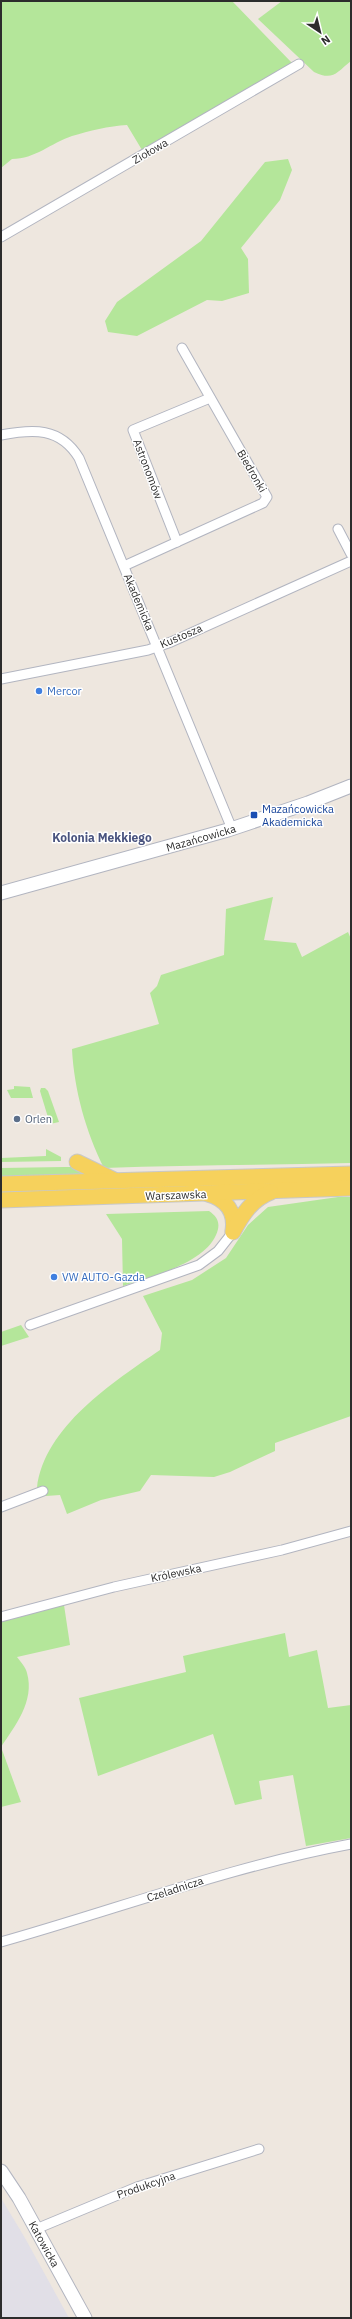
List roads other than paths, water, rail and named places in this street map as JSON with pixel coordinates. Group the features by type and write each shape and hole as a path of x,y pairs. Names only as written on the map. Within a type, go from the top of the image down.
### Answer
{"main road":[{"path":"77,1162 87,1168 121,1182"},
{"name":"Warszawska","path":"1,1184 121,1182 351,1174"},
{"name":"Warszawska","path":"1,1200 351,1188"},
{"path":"233,1232 250,1205 261,1197 274,1191"},
{"path":"201,1194 216,1196 228,1205 233,1217 233,1232"}],"street":[{"name":"Ziołowa","path":"1,238 299,64"},
{"name":"Biedronki","path":"124,566 264,503 267,497 182,348"},
{"name":"Astronomów","path":"177,542 133,430 210,398"},
{"name":"Akademicka","path":"1,435 40,432 64,439 72,447 79,458 232,828"},
{"path":"338,529 351,554"},
{"name":"Kustosza","path":"1,678 158,646 351,560"},
{"name":"Mazańcowicka","path":"1,893 232,828 351,786"},
{"path":"30,1325 192,1268 218,1251 233,1232"},
{"path":"1,1507 43,1491"},
{"name":"Królewska","path":"1,1617 114,1587 282,1550 351,1531"},
{"name":"Czeladnicza","path":"1,1942 231,1872 302,1853 351,1844"},
{"name":"Produkcyjna","path":"36,2229 137,2187 259,2149"},
{"name":"Katowicka","path":"1,2171 36,2229 85,2318"}],"place":[{"name":"Mercor","path":"39,691"},
{"name":"Mazańcowicka Akademicka","path":"254,815"},
{"name":"Orlen","path":"17,1119"},
{"name":"VW AUTO-Gazda","path":"54,1277"}],"district":[{"name":"Kolonia Mekkiego","path":"102,838"}]}
